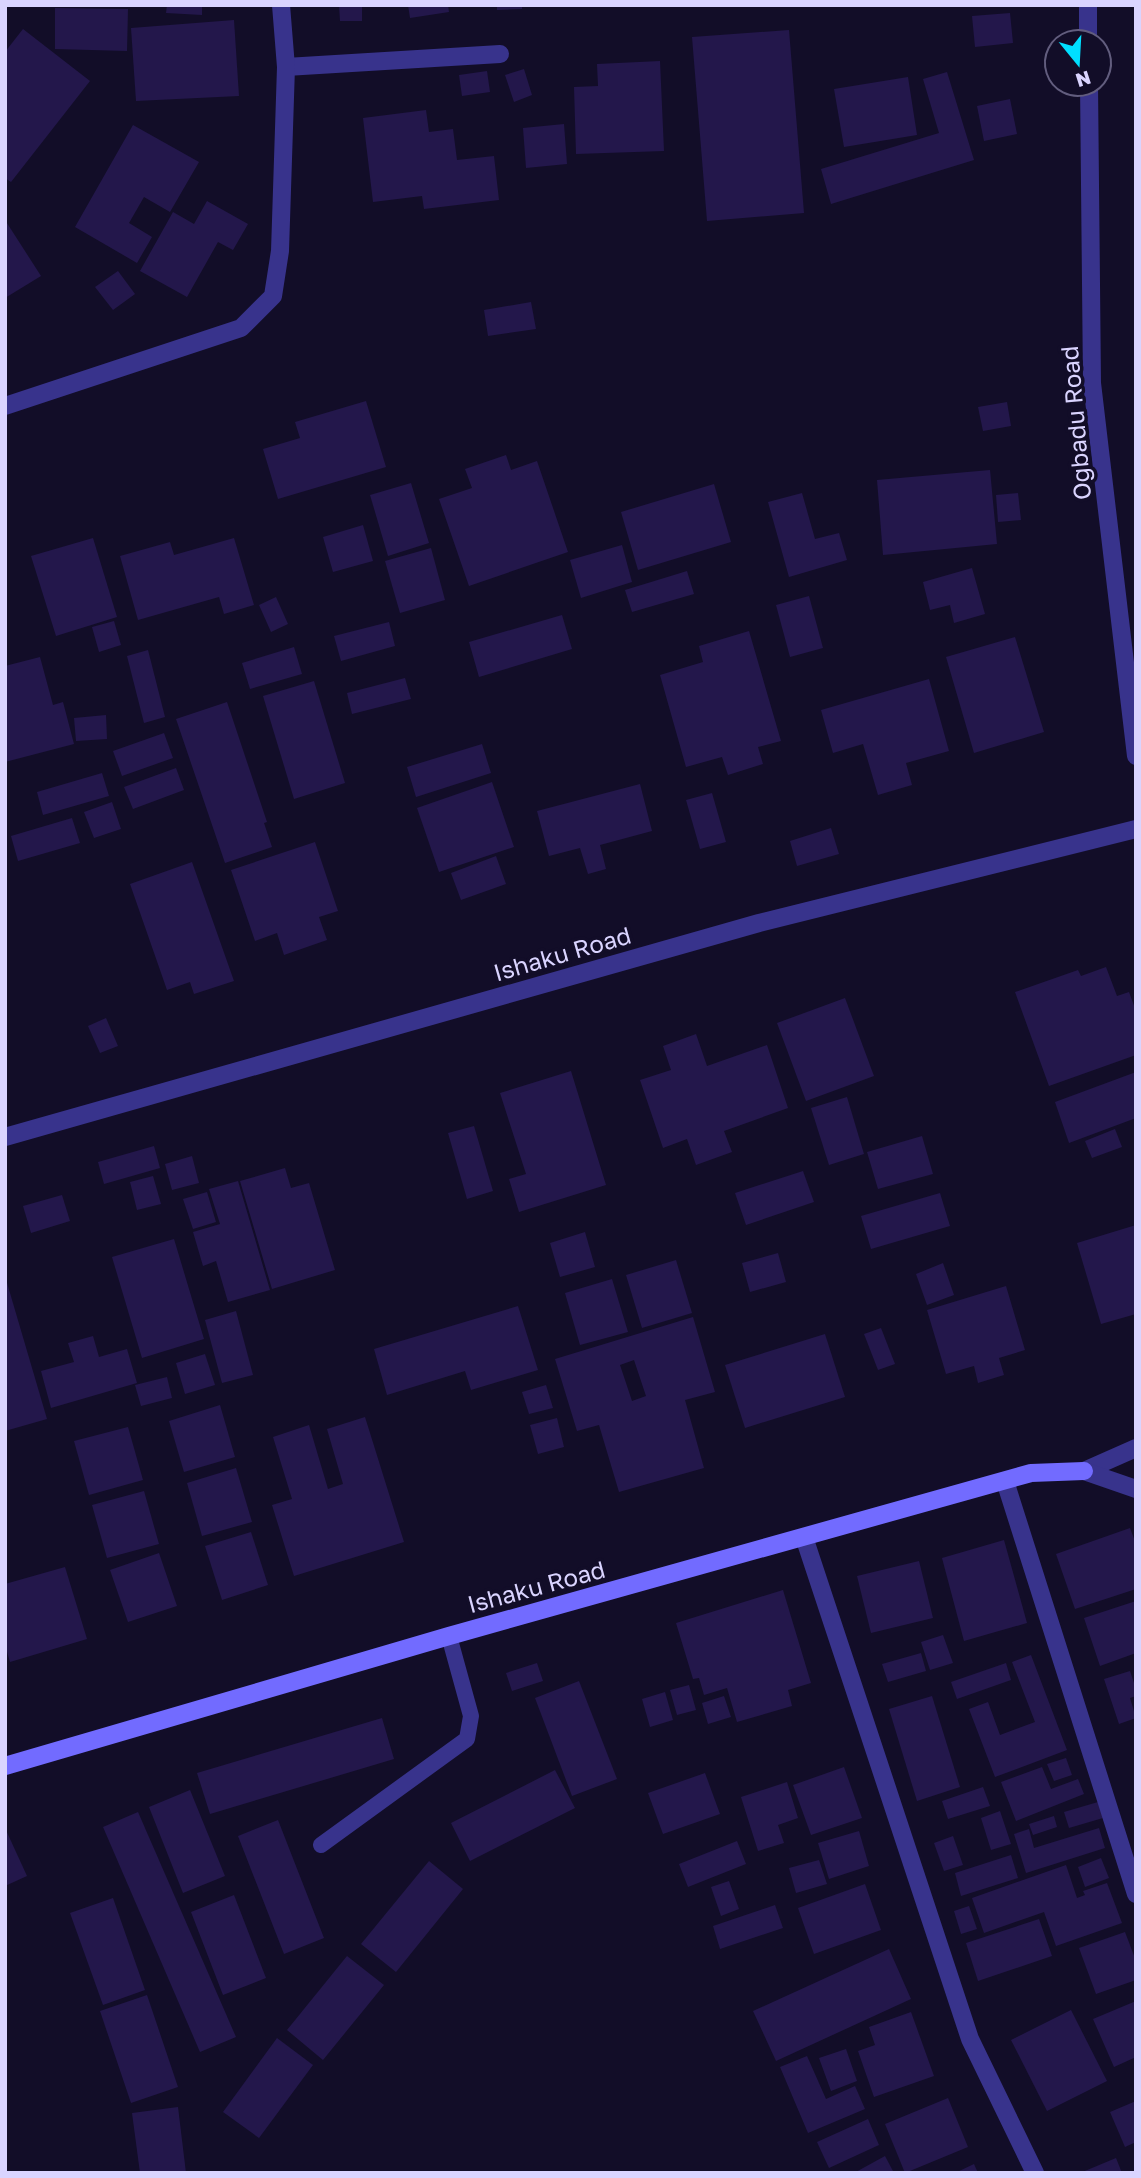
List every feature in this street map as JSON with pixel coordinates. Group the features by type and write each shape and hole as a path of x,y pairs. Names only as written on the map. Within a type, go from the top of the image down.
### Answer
{"street":[{"path":"5,406 241,328 273,296 280,251 286,67 281,5"},
{"path":"1088,5 1088,28"},
{"path":"286,67 500,54"},
{"name":"Ogbadu Road","path":"1089,98 1092,383 1136,756"},
{"name":"Ishaku Road","path":"5,1137 759,923 1136,829"},
{"path":"1084,1471 1136,1448"},
{"path":"1084,1471 1136,1489"},
{"name":"Ishaku Road","path":"5,1766 449,1636 1031,1473 1084,1471"},
{"path":"1005,1481 1136,1894"},
{"path":"804,1537 970,2039 1035,2173"}],"lane":[{"path":"321,1846 467,1739 471,1716 449,1636"}],"building":[{"path":"167,5 202,5 202,15 166,13"},
{"path":"339,5 362,5 362,21 340,21"},
{"path":"408,5 448,5 449,12 410,18"},
{"path":"497,5 522,5 522,9 497,10"},
{"path":"55,8 128,9 127,51 55,49"},
{"path":"1010,13 1013,43 975,47 972,16"},
{"path":"234,20 239,96 136,101 131,28"},
{"path":"23,29 90,81 11,182 5,178 5,52"},
{"path":"789,30 804,213 707,221 692,37"},
{"path":"660,61 664,151 576,154 574,87 598,86 597,64"},
{"path":"524,69 532,95 514,102 505,75"},
{"path":"487,71 490,92 462,96 459,75"},
{"path":"947,72 974,160 831,204 821,169 939,133 923,79"},
{"path":"908,77 917,135 844,147 834,89"},
{"path":"1010,99 1017,134 984,141 977,106"},
{"path":"426,110 429,132 453,129 457,160 494,156 499,200 424,209 422,196 373,202 363,118"},
{"path":"564,124 567,164 526,168 523,128"},
{"path":"133,125 199,162 170,212 144,197 129,223 152,237 137,263 75,227"},
{"path":"207,201 248,224 233,250 218,242 187,297 140,271 173,212 194,224"},
{"path":"5,220 41,276 5,298"},
{"path":"118,271 135,294 113,310 95,287"},
{"path":"531,302 536,329 488,336 484,310"},
{"path":"366,401 386,467 278,499 263,449 300,438 295,422"},
{"path":"1007,402 1011,426 983,431 978,407"},
{"path":"506,455 511,470 537,461 568,552 469,586 439,499 472,488 465,469"},
{"path":"990,470 997,544 883,555 877,480"},
{"path":"411,483 429,543 388,556 370,495"},
{"path":"714,484 731,542 638,570 621,512"},
{"path":"802,493 815,539 839,533 847,560 789,577 768,502"},
{"path":"1018,493 1021,520 998,522 996,495"},
{"path":"363,525 373,561 333,572 323,537"},
{"path":"93,538 117,617 56,636 31,556"},
{"path":"234,538 254,605 224,614 219,597 138,620 120,556 170,542 174,555"},
{"path":"622,545 632,582 581,598 570,560"},
{"path":"431,548 445,600 400,613 385,561"},
{"path":"972,568 985,614 954,623 950,605 930,610 923,582"},
{"path":"687,571 694,594 632,612 625,590"},
{"path":"809,596 823,648 790,657 776,605"},
{"path":"276,597 288,624 271,632 259,605"},
{"path":"562,615 572,649 479,677 469,642"},
{"path":"114,621 121,645 99,652 92,627"},
{"path":"389,622 395,646 341,661 334,636"},
{"path":"749,631 781,741 758,747 763,764 728,775 722,757 686,767 660,675 703,662 699,646"},
{"path":"1015,637 1044,732 974,753 946,657"},
{"path":"294,647 302,674 250,689 242,663"},
{"path":"148,650 165,717 144,723 127,656"},
{"path":"40,657 53,705 63,702 74,744 5,762 5,666"},
{"path":"405,678 411,699 352,714 347,693"},
{"path":"929,679 949,751 906,763 912,785 878,795 863,744 833,753 821,710"},
{"path":"314,681 345,783 294,799 263,696"},
{"path":"227,702 267,822 264,823 272,847 225,863 176,719"},
{"path":"106,715 107,739 76,741 74,718"},
{"path":"164,733 173,758 122,776 113,751"},
{"path":"482,744 491,773 416,797 407,767"},
{"path":"176,768 184,790 133,809 124,787"},
{"path":"102,773 109,796 43,815 37,792"},
{"path":"492,782 514,847 439,872 417,808"},
{"path":"640,784 652,831 600,845 606,869 588,874 580,848 549,856 537,811"},
{"path":"712,793 726,842 700,849 686,800"},
{"path":"112,802 121,829 94,838 84,812"},
{"path":"72,818 80,843 18,861 11,836"},
{"path":"831,828 839,854 797,866 790,841"},
{"path":"315,842 338,911 319,917 327,940 284,955 277,933 255,941 231,870"},
{"path":"496,856 506,884 461,900 451,873"},
{"path":"192,862 234,981 194,994 190,982 167,990 130,884"},
{"path":"1106,967 1117,996 1129,992 1136,1011 1136,1055 1049,1086 1015,992 1078,970 1081,976"},
{"path":"845,998 874,1076 806,1101 777,1023"},
{"path":"106,1018 118,1046 100,1053 88,1026"},
{"path":"696,1034 707,1066 767,1045 788,1108 724,1131 732,1152 696,1165 687,1139 663,1148 640,1080 671,1070 663,1046"},
{"path":"571,1071 606,1185 519,1212 509,1179 526,1174 500,1093"},
{"path":"1136,1072 1136,1118 1069,1143 1055,1102"},
{"path":"847,1097 864,1154 829,1165 811,1108"},
{"path":"474,1126 493,1191 467,1199 448,1133"},
{"path":"1115,1129 1122,1147 1092,1158 1085,1141"},
{"path":"922,1136 933,1174 878,1189 867,1152"},
{"path":"154,1146 160,1168 104,1184 98,1162"},
{"path":"192,1156 199,1183 172,1190 165,1164"},
{"path":"285,1168 291,1188 309,1183 335,1270 272,1289 240,1181"},
{"path":"803,1171 814,1202 746,1225 735,1193"},
{"path":"153,1176 161,1204 137,1210 130,1182"},
{"path":"238,1181 270,1290 228,1302 216,1261 203,1266 193,1232 220,1224 209,1189"},
{"path":"207,1192 216,1222 193,1229 183,1199"},
{"path":"940,1193 950,1226 871,1249 861,1216"},
{"path":"62,1195 70,1221 31,1233 23,1206"},
{"path":"1136,1225 1136,1314 1101,1324 1077,1243"},
{"path":"585,1232 595,1267 560,1277 550,1243"},
{"path":"174,1239 204,1339 142,1358 112,1257"},
{"path":"778,1253 786,1282 750,1292 742,1263"},
{"path":"676,1260 692,1313 642,1328 626,1275"},
{"path":"943,1263 954,1295 927,1305 916,1274"},
{"path":"5,1276 47,1419 5,1431"},
{"path":"612,1279 628,1332 580,1345 565,1293"},
{"path":"1006,1286 1025,1350 999,1358 1004,1375 978,1383 974,1366 946,1374 927,1310"},
{"path":"518,1306 538,1370 471,1390 465,1371 387,1395 374,1349"},
{"path":"236,1311 253,1375 222,1383 205,1320"},
{"path":"693,1317 715,1392 685,1400 704,1468 619,1492 599,1425 577,1431 555,1359","holes":["634,1360 646,1396 632,1401 620,1365"]},
{"path":"881,1328 895,1364 878,1370 864,1334"},
{"path":"825,1334 845,1397 745,1428 725,1365"},
{"path":"93,1336 99,1357 127,1349 137,1383 51,1408 41,1371 74,1362 68,1343"},
{"path":"205,1354 215,1385 185,1394 176,1363"},
{"path":"167,1377 172,1398 141,1406 135,1385"},
{"path":"546,1385 553,1408 529,1414 522,1392"},
{"path":"220,1405 235,1457 184,1472 169,1421"},
{"path":"365,1417 404,1542 294,1576 272,1505 292,1499 273,1437 309,1425 328,1489 343,1484 327,1429"},
{"path":"557,1418 564,1447 538,1454 530,1425"},
{"path":"128,1427 143,1480 89,1495 74,1441"},
{"path":"236,1468 252,1522 202,1536 187,1483"},
{"path":"144,1491 159,1544 107,1558 92,1505"},
{"path":"1130,1528 1136,1544 1136,1589 1075,1609 1056,1554"},
{"path":"251,1532 268,1585 222,1600 205,1546"},
{"path":"1004,1540 1027,1623 964,1641 942,1558"},
{"path":"159,1553 177,1606 128,1622 110,1570"},
{"path":"919,1561 933,1618 871,1633 857,1576"},
{"path":"65,1567 87,1639 10,1662 5,1645 5,1584"},
{"path":"783,1590 811,1683 788,1690 792,1706 737,1722 727,1688 704,1695 699,1678 693,1679 676,1623"},
{"path":"1136,1601 1136,1653 1100,1666 1084,1618"},
{"path":"943,1635 953,1663 930,1670 921,1642"},
{"path":"921,1653 926,1671 888,1682 882,1664"},
{"path":"1031,1655 1067,1750 995,1777 969,1709 988,1702 1000,1735 1035,1722 1012,1662"},
{"path":"537,1663 543,1681 512,1691 506,1673"},
{"path":"1006,1663 1011,1680 957,1699 951,1682"},
{"path":"1130,1671 1136,1689 1136,1696 1130,1698 1136,1718 1119,1724 1104,1679"},
{"path":"579,1681 617,1779 572,1796 535,1698"},
{"path":"689,1685 696,1710 677,1715 670,1690"},
{"path":"665,1692 673,1720 650,1727 642,1699"},
{"path":"724,1696 731,1717 708,1724 702,1703"},
{"path":"932,1696 960,1787 917,1801 889,1709"},
{"path":"382,1718 394,1759 210,1814 197,1773"},
{"path":"1066,1758 1072,1775 1054,1781 1047,1764"},
{"path":"844,1767 862,1818 811,1835 793,1785"},
{"path":"1042,1767 1051,1789 1078,1779 1084,1794 1016,1821 1001,1782"},
{"path":"555,1770 575,1808 470,1861 451,1823"},
{"path":"705,1773 720,1814 663,1834 648,1793"},
{"path":"787,1782 798,1818 778,1825 784,1843 758,1851 741,1797"},
{"path":"983,1787 990,1806 948,1819 942,1801"},
{"path":"190,1790 225,1876 183,1893 149,1807"},
{"path":"1098,1802 1103,1818 1069,1828 1064,1812"},
{"path":"1000,1811 1011,1844 991,1850 981,1818"},
{"path":"138,1812 236,2037 200,2052 103,1827"},
{"path":"1054,1816 1057,1827 1033,1835 1029,1824"},
{"path":"278,1820 324,1938 284,1954 238,1836"},
{"path":"5,1828 27,1876 5,1886"},
{"path":"1099,1828 1105,1848 1026,1873 1014,1834 1029,1829 1034,1848"},
{"path":"859,1831 869,1866 829,1879 818,1843"},
{"path":"953,1836 963,1865 944,1871 934,1843"},
{"path":"737,1841 746,1864 688,1887 679,1864"},
{"path":"1011,1855 1018,1878 961,1896 955,1873"},
{"path":"1101,1858 1109,1878 1085,1887 1078,1867"},
{"path":"819,1860 827,1884 796,1893 789,1868"},
{"path":"429,1861 463,1889 396,1972 361,1944"},
{"path":"1066,1865 1077,1898 1085,1895 1083,1891 1107,1883 1122,1923 1056,1946 1044,1912 984,1933 972,1898"},
{"path":"729,1881 739,1909 721,1916 711,1887"},
{"path":"865,1884 881,1930 814,1954 798,1908"},
{"path":"234,1895 266,1978 223,1995 191,1912"},
{"path":"113,1898 145,1990 103,2005 70,1913"},
{"path":"775,1905 783,1928 720,1949 713,1926"},
{"path":"969,1906 977,1929 961,1934 954,1911"},
{"path":"1039,1919 1052,1956 978,1981 966,1943"},
{"path":"1125,1932 1136,1961 1136,1980 1096,1994 1079,1948"},
{"path":"889,1949 911,1999 776,2061 753,2011"},
{"path":"347,1956 384,1985 323,2060 287,2030"},
{"path":"147,1995 178,2087 131,2103 100,2011"},
{"path":"1136,2001 1136,2057 1114,2067 1093,2019"},
{"path":"1071,2010 1107,2081 1047,2111 1011,2040"},
{"path":"911,2012 934,2076 874,2097 858,2051 875,2045 869,2027"},
{"path":"277,2038 313,2065 259,2138 223,2112"},
{"path":"846,2049 857,2081 831,2091 819,2058"},
{"path":"807,2056 826,2099 855,2086 865,2109 808,2133 780,2067"},
{"path":"948,2098 968,2147 905,2173 885,2124"},
{"path":"1136,2101 1136,2142 1125,2147 1110,2112"},
{"path":"178,2107 186,2173 140,2173 132,2113"},
{"path":"868,2119 879,2145 829,2168 817,2142"},
{"path":"885,2156 894,2173 854,2173"},
{"path":"1116,2158 1122,2173 1080,2173"},
{"path":"974,2164 978,2173 955,2173"}]}
